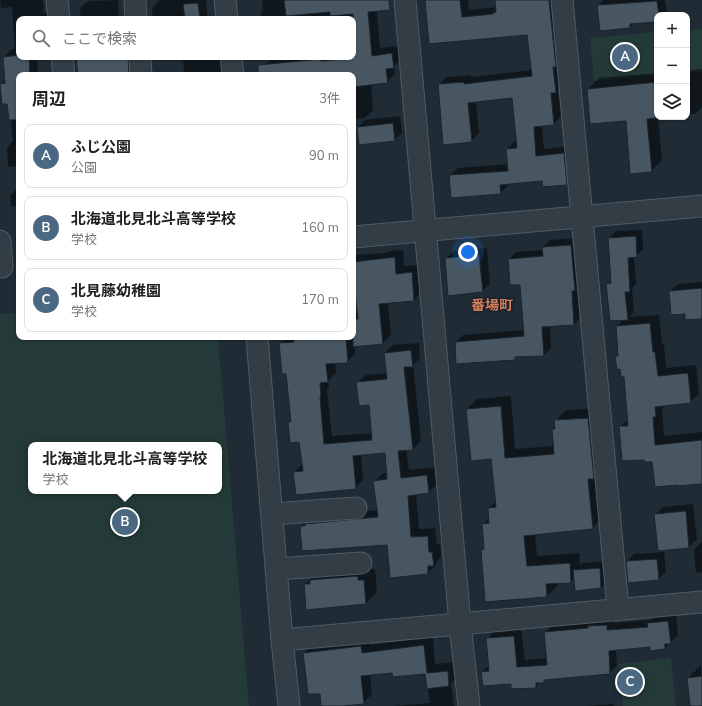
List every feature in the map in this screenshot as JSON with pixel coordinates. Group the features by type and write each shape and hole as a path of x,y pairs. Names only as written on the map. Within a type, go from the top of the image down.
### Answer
{"street":[{"path":"57,0 59,16"},
{"path":"135,0 136,16"},
{"path":"225,0 227,16"},
{"path":"405,0 460,624 469,706"},
{"path":"562,0 618,609"},
{"path":"62,60 64,72"},
{"path":"140,60 141,72"},
{"path":"231,60 233,72"},
{"path":"356,237 702,206"},
{"path":"0,241 7,267"},
{"path":"257,340 282,640 289,706"},
{"path":"272,514 356,508"},
{"path":"276,569 361,563"},
{"path":"282,640 702,602"}],"green space":[{"path":"702,29 702,72 690,73 690,30"},
{"path":"654,32 654,75 594,81 590,38"},
{"path":"16,313 16,340 218,340 249,706 0,706 0,314"},
{"path":"671,658 676,706 623,706 619,664"}],"building":[{"path":"284,0 389,0 390,10 368,12 372,56 392,53 394,68 386,69 388,83 356,87 356,72 258,72 258,65 310,60 356,60 356,16 353,16 353,14 330,16 330,12 286,16"},
{"path":"425,0 460,0 462,17 493,14 496,12 495,0 549,0 556,67 553,67 556,93 551,93 554,125 534,127 536,156 564,153 567,185 543,187 542,181 500,185 501,194 451,198 449,175 508,171 506,149 517,148 512,98 468,103 472,142 443,145 438,84 464,82 464,84 532,76 527,35 429,44"},
{"path":"657,1 659,12 654,12 654,22 630,24 630,28 600,31 597,5"},
{"path":"198,3 200,16 185,16 183,4"},
{"path":"16,55 16,60 29,60 30,72 16,72 16,120 9,120 7,104 2,104 0,84 5,83 3,57"},
{"path":"76,60 128,60 129,72 78,72"},
{"path":"654,82 654,118 647,119 652,172 630,174 626,121 590,124 587,89"},
{"path":"393,123 395,141 359,145 357,127"},
{"path":"636,236 637,257 628,258 630,292 625,292 628,320 610,321 606,284 611,283 608,238"},
{"path":"571,245 575,291 572,291 574,325 542,327 544,356 515,357 515,360 456,364 455,342 524,336 520,285 510,285 508,259 543,256 542,247"},
{"path":"479,255 483,292 448,296 445,258"},
{"path":"395,257 396,274 412,272 414,301 379,304 383,344 353,347 353,340 356,340 356,319 358,319 356,302 356,262"},
{"path":"702,288 702,319 685,320 685,314 671,315 669,291"},
{"path":"650,323 653,352 655,352 658,376 688,373 691,403 655,407 656,417 653,417 655,445 702,440 702,484 655,487 652,462 645,462 644,460 622,461 619,426 628,426 624,377 621,377 620,369 617,370 615,356 618,356 616,326"},
{"path":"294,340 346,340 348,363 326,364 328,382 320,383 324,444 372,440 369,405 359,406 356,382 387,379 384,353 411,350 413,367 404,367 413,450 398,451 401,478 427,475 429,493 408,496 411,537 428,536 429,552 432,552 434,566 428,566 428,574 390,578 387,545 302,551 300,526 305,526 305,524 378,517 373,481 387,479 385,453 353,456 356,489 296,495 293,472 303,471 299,442 290,443 288,422 291,422 286,374 282,374 279,343 294,342"},
{"path":"501,406 505,458 554,454 552,429 555,429 554,420 588,418 594,479 588,479 593,529 524,536 527,566 570,563 571,583 546,584 547,597 485,602 481,550 484,549 482,524 489,523 488,508 496,507 491,459 471,461 466,409"},
{"path":"686,511 689,548 658,551 654,514"},
{"path":"657,559 659,580 628,583 626,561"},
{"path":"600,568 601,588 575,591 573,570"},
{"path":"358,576 358,580 364,580 366,604 306,610 304,584 310,584 310,580"},
{"path":"668,621 671,644 665,644 665,649 650,651 650,647 609,651 610,674 544,680 544,683 536,683 536,688 511,689 511,684 483,686 481,672 489,671 486,638 514,636 517,667 547,665 544,632 607,625 607,630 648,627 647,623"},
{"path":"424,645 427,673 448,671 449,686 427,689 425,674 393,677 392,673 361,676 364,704 321,706 320,694 308,694 303,653 361,646 362,653"},
{"path":"702,676 702,706 690,706 687,678"}],"place":[{"name":"ふじ公園","path":"625,57"},
{"name":"北海道北見北斗高等学校","path":"125,522"},
{"name":"北見藤幼稚園","path":"630,682"}],"district":[{"name":"番場町","path":"492,305"}]}
